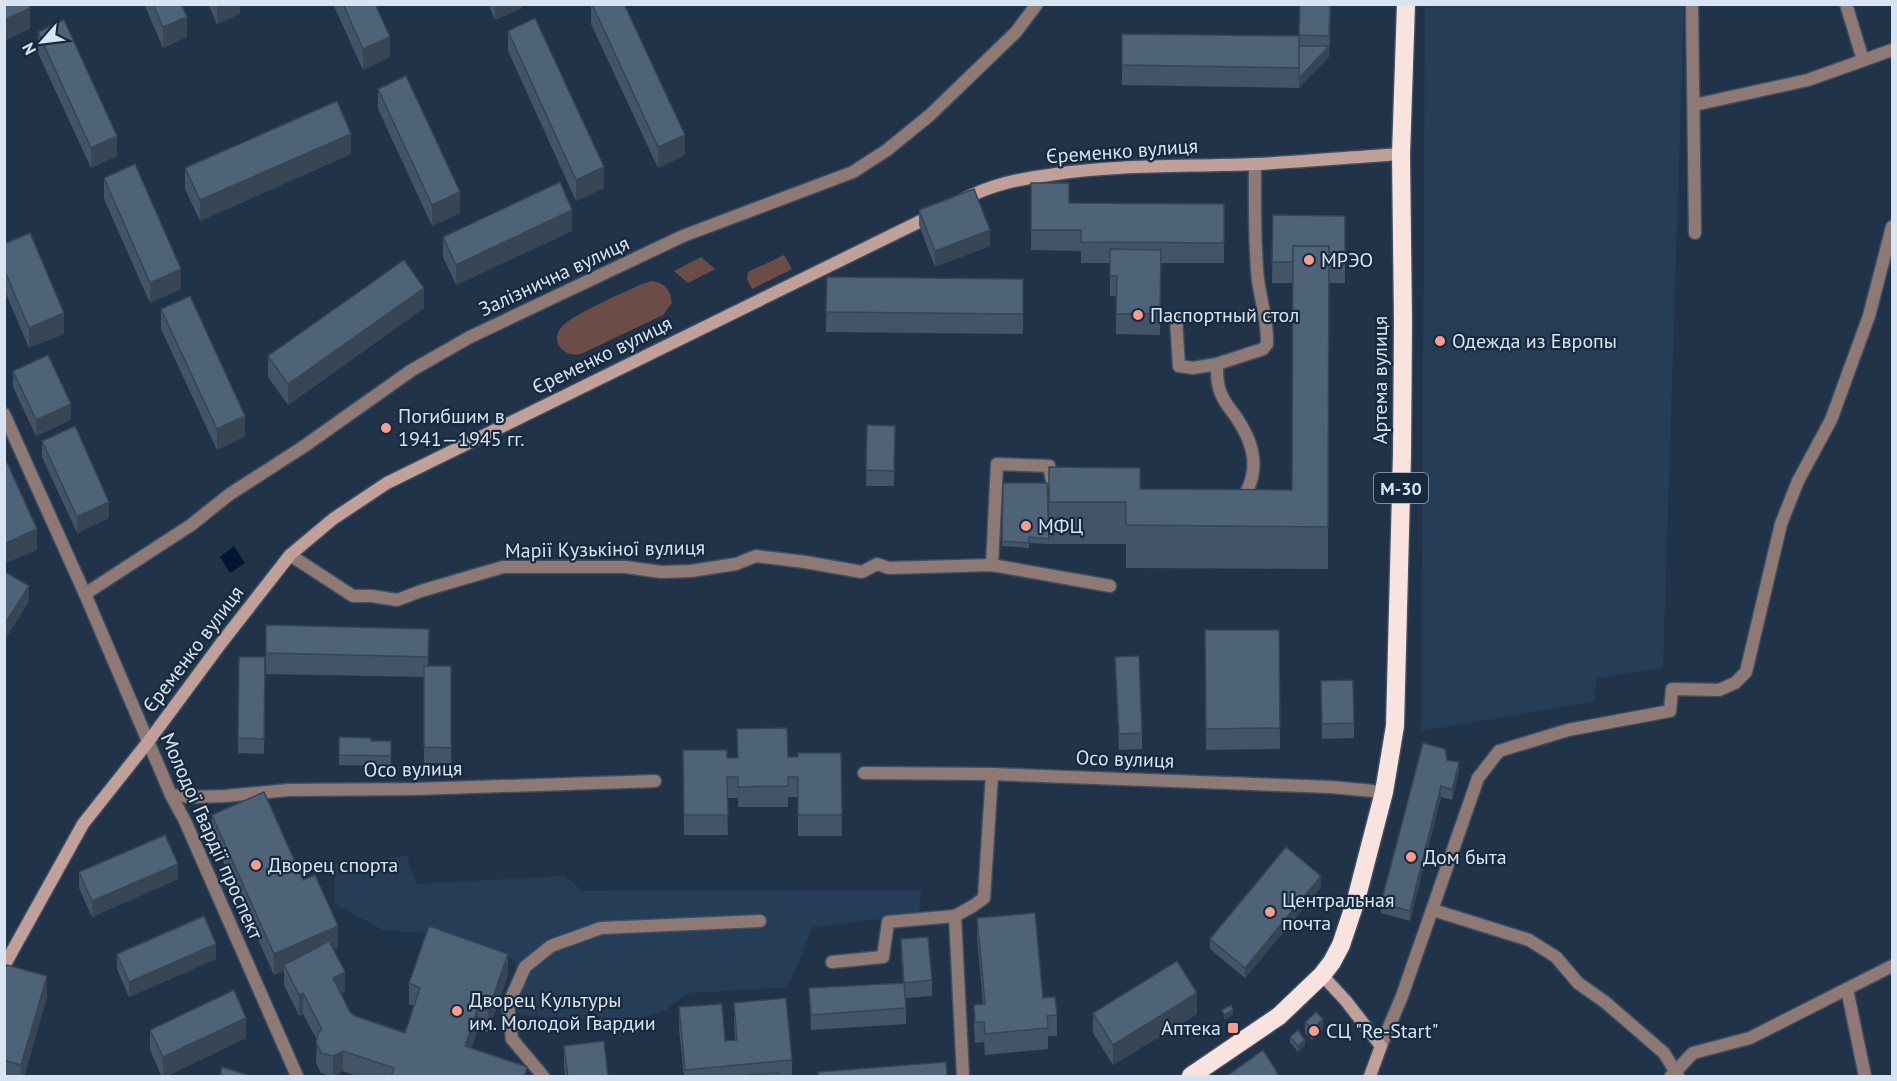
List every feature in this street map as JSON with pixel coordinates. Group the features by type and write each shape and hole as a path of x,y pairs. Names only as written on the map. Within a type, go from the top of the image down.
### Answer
{"highway":[{"name":"Артема вулиця","path":"1327,969 1341,945 1356,900 1384,792 1395,726 1403,322 1401,154 1406,4"},
{"name":"М-30","path":"1191,1077 1279,1016 1327,969"}],"street":[{"name":"Залізнична вулиця","path":"85,594 191,525 230,494 303,447 412,370 470,337 683,236 853,172 886,150 930,114 1016,32 1036,4"},
{"path":"1692,4 1695,233"},
{"path":"1845,4 1863,60"},
{"path":"1694,105 1808,80 1893,50"},
{"name":"Єременко вулиця","path":"4,966 83,824 290,555 333,519 387,483 981,189 1011,180 1086,169 1255,164 1401,154"},
{"path":"1176,319 1179,366 1193,368 1217,364 1263,349 1267,344 1268,329 1258,282 1255,237 1255,164"},
{"path":"1370,1077 1402,996 1478,778 1499,751 1568,730 1670,711 1672,689 1719,690 1735,683 1746,672 1781,524 1798,481 1832,420 1869,316 1893,227"},
{"path":"1217,364 1218,384 1222,398 1240,422 1252,448 1255,471 1251,485 1243,498 1222,498"},
{"name":"Молодої Гвардії проспект","path":"4,414 297,1077"},
{"path":"992,565 997,464 1049,466 1054,496"},
{"name":"Марії Кузькіної вулиця","path":"290,555 353,596 397,600 503,567 625,567 662,572 691,571 736,564 756,556 862,572 877,564 889,568 992,565 1110,586"},
{"name":"Осо вулиця","path":"864,773 992,774 1331,787 1384,792"},
{"path":"832,962 883,957 888,922 955,916 984,898 992,774"},
{"name":"Осо вулиця","path":"171,795 192,797 289,790 415,789 655,781"},
{"path":"1433,910 1529,940 1556,957 1578,983 1605,1002 1664,1053 1675,1075 1693,1053 1750,1038 1893,966"},
{"path":"955,916 963,1077"},
{"path":"543,1077 512,1039 508,1005 525,967 551,946 601,928 760,921"},
{"path":"1327,969 1346,1001 1381,1046"},
{"path":"1847,989 1865,1077"}],"shaded area":[{"path":"1425,5 1684,5 1663,668 1596,679 1594,702 1421,731"},
{"path":"784,255 792,269 752,289 747,279 748,272"},
{"path":"701,257 715,269 688,283 674,271"},
{"path":"652,281 664,285 670,294 672,303 663,315 581,354 569,354 559,346 557,335 565,324 611,298"},
{"path":"234,546 245,563 230,573 220,557"},
{"path":"407,856 416,884 564,876 583,891 921,890 919,914 813,927 788,987 688,993 666,1010 630,1021 519,1015 515,960 458,935 383,930 335,904 334,864"}],"building":[{"path":"4,4 29,4 30,8 4,20"},
{"path":"153,4 181,4 187,17 163,27"},
{"path":"343,4 375,4 390,37 363,49"},
{"path":"592,4 624,4 685,135 658,147"},
{"path":"1300,4 1330,4 1329,36 1299,35"},
{"path":"535,18 604,167 576,180 508,31"},
{"path":"64,20 117,136 91,148 38,32"},
{"path":"1122,34 1299,36 1299,68 1122,65"},
{"path":"1299,46 1329,46 1299,78"},
{"path":"406,76 460,192 432,205 378,89"},
{"path":"337,101 351,134 200,200 185,168"},
{"path":"135,164 181,269 150,283 104,178"},
{"path":"560,182 572,210 456,265 443,237"},
{"path":"1031,183 1069,183 1069,203 1224,204 1224,243 1081,242 1081,230 1031,230"},
{"path":"974,189 990,230 935,251 919,210"},
{"path":"1273,215 1345,216 1345,263 1329,263 1329,246 1293,246 1293,262 1272,262"},
{"path":"30,233 64,313 29,328 4,269 4,244"},
{"path":"1293,246 1329,246 1328,527 1126,525 1126,502 1049,502 1049,467 1140,468 1140,489 1292,490"},
{"name":"Паспортный стол","path":"1110,249 1161,250 1160,314 1116,314 1117,276 1110,276"},
{"path":"404,260 424,288 288,384 268,356"},
{"path":"827,277 1023,279 1023,314 826,312"},
{"path":"190,296 245,416 217,429 161,309"},
{"path":"48,355 71,404 36,420 13,371"},
{"path":"867,425 895,426 894,471 866,470"},
{"path":"75,426 109,502 77,517 42,441"},
{"path":"4,456 37,529 4,544"},
{"name":"МФЦ","path":"1003,483 1047,483 1049,539 1029,537 1029,543 1002,541"},
{"path":"4,571 29,586 4,625"},
{"path":"266,625 429,629 428,657 266,653"},
{"path":"1205,630 1279,630 1280,728 1206,729"},
{"path":"1139,656 1142,733 1119,734 1115,657"},
{"path":"239,657 265,657 264,739 238,738"},
{"path":"424,666 451,666 451,748 424,747"},
{"path":"1353,680 1354,723 1322,724 1321,681"},
{"path":"787,728 788,757 798,757 798,753 841,753 842,815 798,815 798,777 788,777 788,786 738,787 738,777 727,777 728,815 684,815 683,750 727,750 727,758 738,758 737,729"},
{"path":"339,737 391,741 391,756 339,755"},
{"name":"Дом быта","path":"1423,743 1445,749 1447,760 1459,762 1452,790 1441,786 1410,911 1381,903"},
{"name":"Дворец спорта","path":"264,792 303,880 315,875 338,926 274,954 212,815"},
{"path":"165,835 178,864 92,901 79,872"},
{"name":"Центральная почта","path":"1286,847 1321,876 1245,968 1210,939"},
{"path":"1035,913 1043,998 1055,997 1057,1015 1047,1016 1048,1028 985,1034 984,1022 975,1022 974,1005 985,1004 977,918"},
{"path":"204,916 216,944 129,982 117,954"},
{"name":"Дворец Культуры им. Молодой Гвардии","path":"429,926 508,954 488,1011 478,1007 465,1046 527,1067 524,1077 391,1077 394,1068 343,1051 333,1056 321,1053 316,1042 319,1031 322,1030 303,993 299,995 284,965 329,941 345,972 333,978 350,1012 355,1016 405,1033 420,988 409,983"},
{"path":"928,937 932,980 904,983 901,939"},
{"path":"1177,961 1197,993 1113,1045 1093,1013"},
{"path":"7,965 47,976 21,1065 4,1060 4,973"},
{"path":"904,983 906,1008 811,1015 809,988"},
{"path":"234,990 246,1018 163,1057 150,1030"},
{"path":"786,998 792,1060 685,1070 679,1007 722,1004 725,1041 737,1040 734,1003"},
{"path":"1231,1005 1233,1010 1224,1015 1222,1010"},
{"path":"1316,1012 1323,1019 1312,1030 1305,1022"},
{"path":"1298,1030 1305,1040 1298,1046 1290,1037"},
{"path":"604,1041 608,1077 568,1077 564,1046"},
{"path":"1263,1050 1278,1074 1275,1077 1227,1077 1227,1076"},
{"path":"946,1062 947,1077 819,1077 818,1072"},
{"path":"222,1067 254,1077 220,1077"},
{"path":"779,1073 780,1077 748,1077 748,1075"}],"place":[{"name":"МРЭО","path":"1309,260"},
{"name":"Паспортный стол","path":"1138,315"},
{"name":"Одежда из Европы","path":"1440,341"},
{"name":"Погибшим в 1941—1945 гг.","path":"386,428"},
{"name":"МФЦ","path":"1026,526"},
{"name":"Дом быта","path":"1411,857"},
{"name":"Дворец спорта","path":"256,865"},
{"name":"Центральная почта","path":"1270,912"},
{"name":"Дворец Культуры им. Молодой Гвардии","path":"457,1011"},
{"name":"Аптека","path":"1233,1028"},
{"name":"СЦ \"Re-Start\"","path":"1314,1031"}]}
